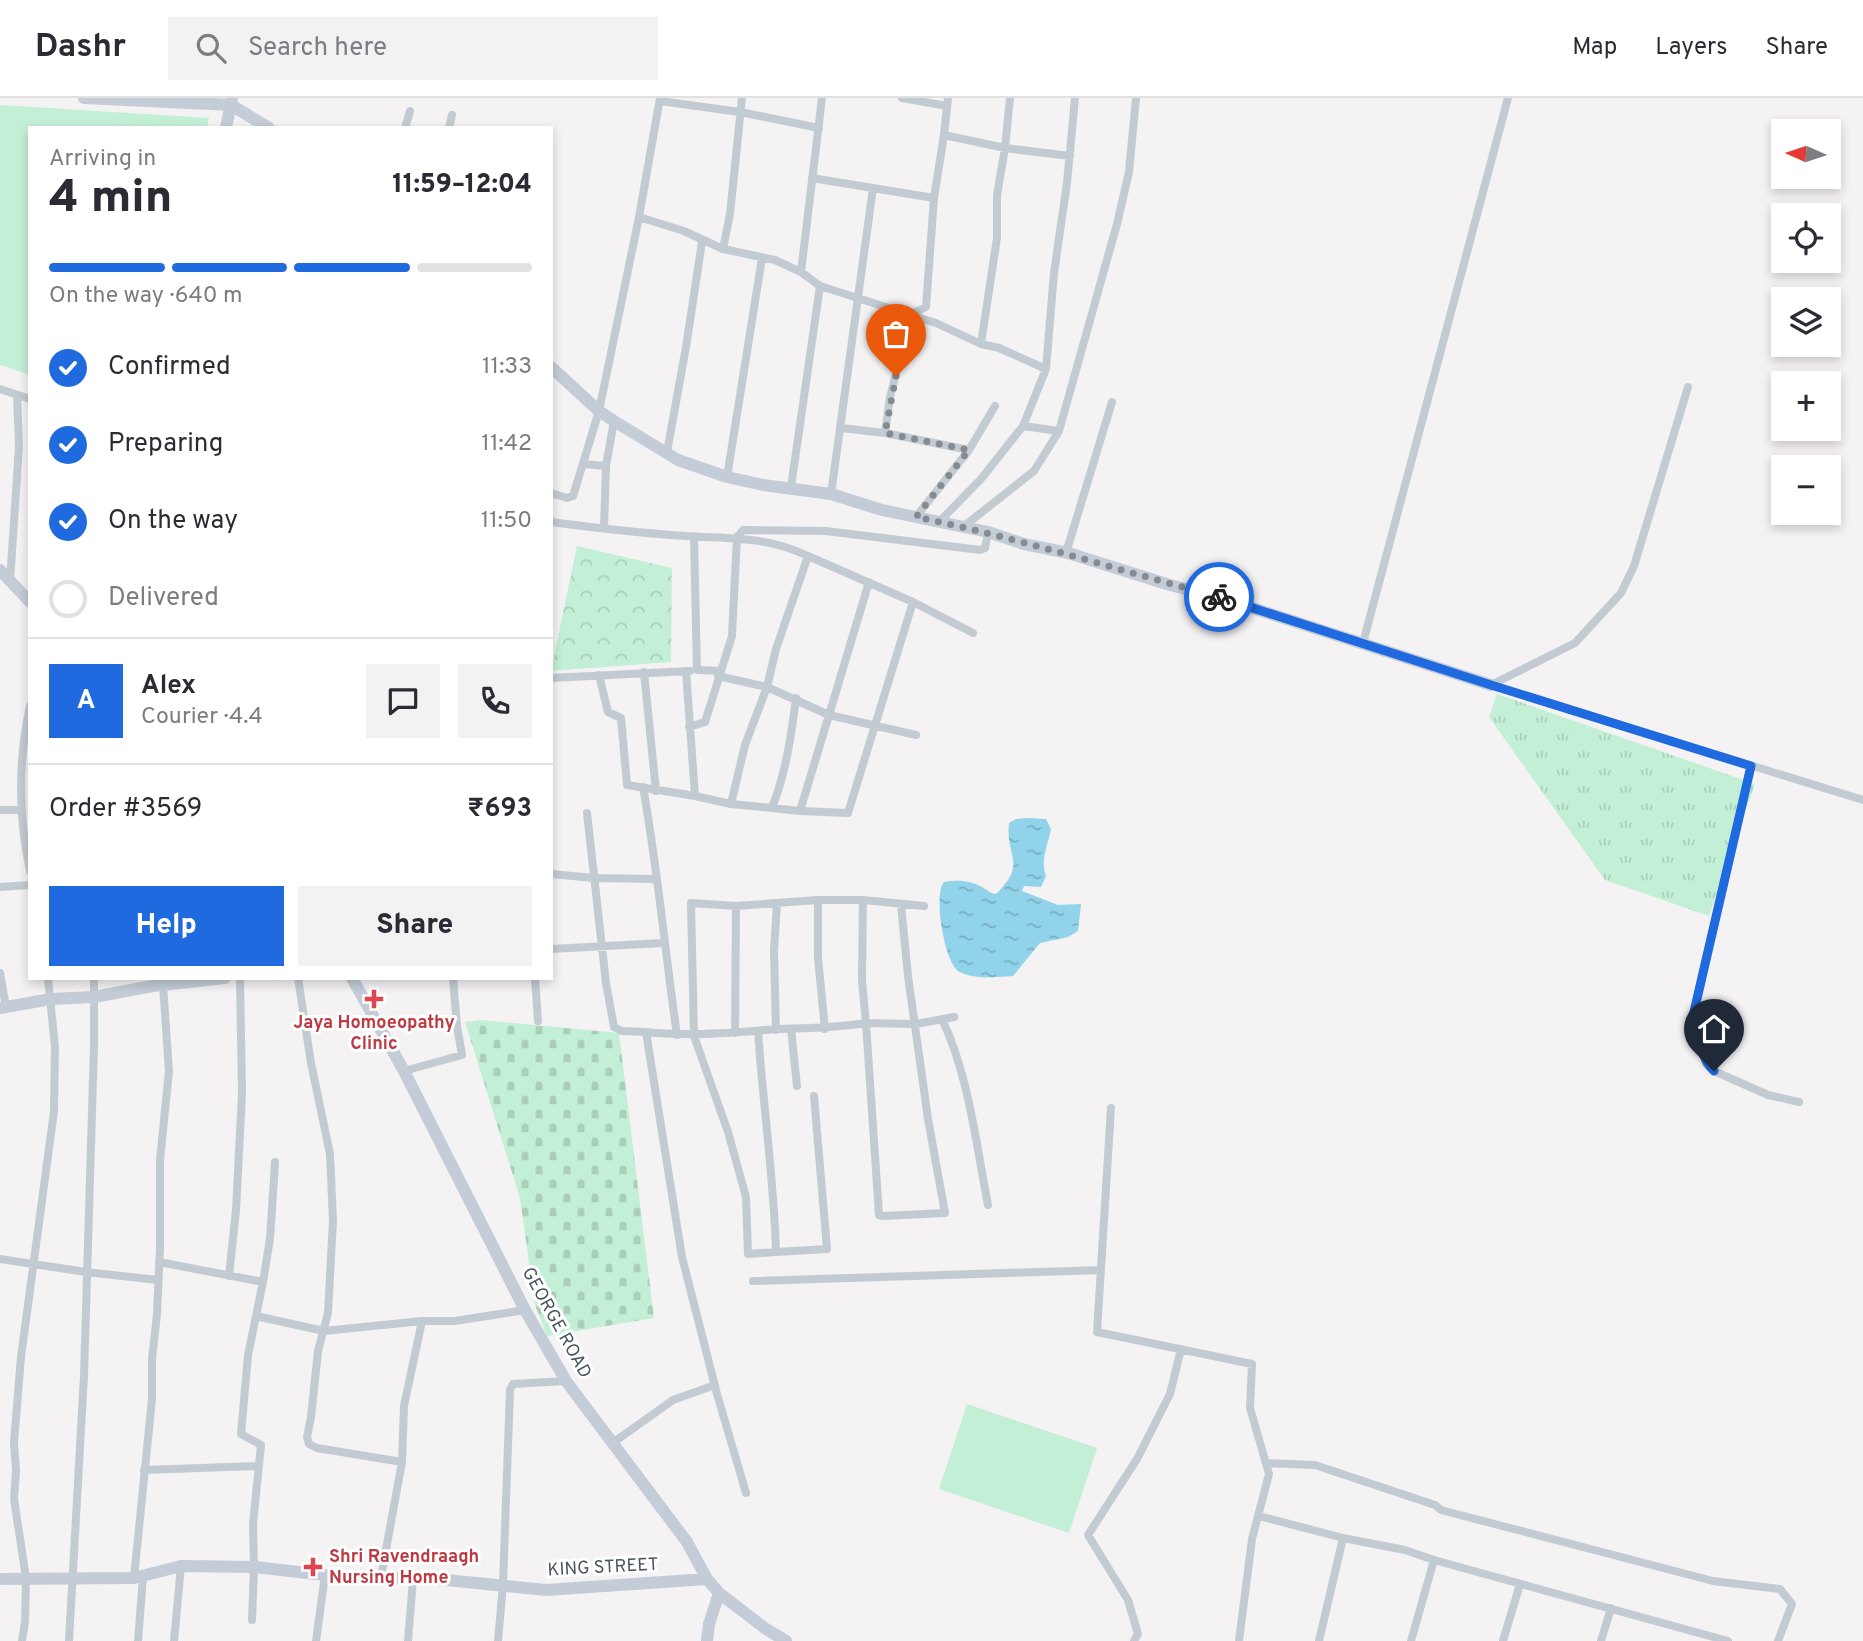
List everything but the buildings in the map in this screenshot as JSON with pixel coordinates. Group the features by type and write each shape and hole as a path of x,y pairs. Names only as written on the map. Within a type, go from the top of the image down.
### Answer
{"street":[{"path":"84,98 232,102 266,126"},
{"path":"723,249 730,214 742,98"},
{"path":"801,272 822,98"},
{"path":"902,98 947,102 934,198 926,307 911,314"},
{"path":"981,344 996,238 997,195 1010,98"},
{"path":"939,522 981,479 1023,426 1046,369 1054,273 1075,98"},
{"path":"963,527 1034,471 1059,431 1117,224 1129,172 1136,98"},
{"path":"1363,643 1508,98"},
{"path":"553,494 567,498 573,496 599,411 660,99 819,128"},
{"path":"226,126 232,102"},
{"path":"406,126 410,111"},
{"path":"449,126 452,115"},
{"path":"944,135 1005,148 1070,156"},
{"path":"812,178 934,198"},
{"path":"831,494 873,188"},
{"path":"639,217 684,231 702,242 723,249 775,260 801,272 820,286 883,308 911,314 1046,369"},
{"path":"667,452 702,242"},
{"path":"727,477 762,258"},
{"path":"791,487 820,286"},
{"path":"885,433 890,397 911,314"},
{"path":"553,374 599,411 678,460 727,477 831,494 882,510 988,532 1024,544 1066,552 1170,585 1218,597 1863,800"},
{"path":"1491,685 1575,643 1621,593 1643,540 1688,387"},
{"path":"0,388 28,399"},
{"path":"10,582 19,446 17,396"},
{"path":"1066,552 1112,402"},
{"path":"916,517 969,450 995,406"},
{"path":"604,528 606,466 614,421"},
{"path":"1023,426 1059,431"},
{"path":"841,428 885,433 969,450"},
{"path":"583,464 606,466"},
{"path":"553,522 694,537 737,537 787,546 913,602 973,633"},
{"path":"689,727 705,722 732,636 737,537 743,530 826,531 980,550 985,548 988,532"},
{"path":"694,537 697,670"},
{"path":"731,804 746,745 808,556"},
{"path":"0,570 28,600"},
{"path":"800,811 869,582"},
{"path":"599,675 608,712 621,718 627,785 731,804 848,813 913,602"},
{"path":"553,678 697,670 719,673 796,698 829,715 916,735"},
{"path":"686,671 695,796"},
{"path":"644,672 656,791"},
{"path":"772,808 789,754 796,698"},
{"path":"28,716 23,740 20,810 28,859"},
{"path":"1751,766 1693,1016 1695,1031 1706,1064 1714,1071 1768,1095 1798,1102"},
{"path":"643,787 677,1035"},
{"path":"0,810 20,810"},
{"path":"587,813 601,946 614,1027 622,1031 694,1036 825,1029 866,1023 916,1024 954,1017"},
{"path":"553,874 657,879"},
{"path":"0,887 28,885"},
{"path":"818,900 818,958 825,1029"},
{"path":"814,1097 827,1249 748,1254 746,1197 728,1132 694,1036 691,903 736,906 818,900 863,900 924,905"},
{"path":"863,900 862,980 879,1215 883,1216 945,1213 928,1119 901,905"},
{"path":"776,1030 774,951 777,903"},
{"path":"735,1033 736,906"},
{"path":"553,949 663,943"},
{"path":"0,973 3,1008 51,999 94,997 156,983 197,980"},
{"path":"22,1641 26,1578 14,1499 14,1443 21,1357 54,1111 55,1060 48,980"},
{"path":"69,1641 84,1376 94,980"},
{"path":"229,1276 236,1210 242,1094 240,980"},
{"path":"298,980 318,1100 330,1154 333,1221 328,1313 318,1351 307,1437 309,1444 402,1462"},
{"name":"GEORGE ROAD","path":"353,980 404,1071 525,1310 566,1381 687,1542 707,1579 719,1593 786,1641"},
{"path":"404,1071 462,1055 453,980"},
{"path":"535,980 538,1021"},
{"path":"138,1641 138,1577 144,1470 157,1314 160,1160 169,1071 156,983"},
{"path":"942,1019 961,1071 988,1205"},
{"path":"790,1029 797,1086"},
{"path":"758,1031 762,1097 773,1180 776,1252"},
{"path":"646,1032 682,1257 746,1493"},
{"path":"1111,1108 1097,1332 1252,1364 1250,1408 1269,1474 1252,1539 1239,1641"},
{"path":"252,1619 253,1524 261,1445 241,1434 246,1376 270,1239 275,1162"},
{"path":"0,1259 158,1280"},
{"path":"159,1262 263,1282"},
{"path":"753,1281 1101,1270"},
{"path":"256,1317 324,1331 422,1321 455,1321 525,1310"},
{"path":"381,1577 402,1462 404,1406 422,1321"},
{"path":"1134,1641 1138,1634 1128,1600 1088,1535 1137,1459 1170,1394 1181,1349"},
{"path":"498,1641 503,1584 510,1391 513,1384 566,1381"},
{"path":"614,1442 673,1399 715,1385"},
{"path":"1266,1463 1315,1465 1434,1505 1441,1510 1713,1581 1780,1589 1792,1604 1777,1641"},
{"path":"144,1470 259,1466"},
{"path":"1259,1516 1343,1538 1405,1550 1611,1608 1692,1636 1728,1641"},
{"path":"1318,1641 1343,1538"},
{"path":"1411,1641 1434,1560"},
{"path":"174,1641 181,1566"},
{"name":"KING STREET","path":"0,1579 138,1577 181,1566 254,1567 325,1575 503,1584 546,1590 707,1579"},
{"path":"316,1641 325,1575"},
{"path":"408,1641 413,1579"},
{"path":"1503,1641 1520,1584"},
{"path":"707,1641 719,1593"},
{"path":"1601,1641 1611,1608"}],"green space":[{"path":"0,105 209,118 207,126 28,126 28,374 0,365"},
{"path":"577,546 672,568 671,662 553,671"},
{"path":"1497,694 1755,784 1709,916 1605,880 1489,717"},
{"path":"482,1020 619,1033 654,1318 547,1336 535,1305 520,1198 465,1022"},
{"path":"967,1404 1097,1448 1069,1533 939,1489"}],"water":[{"path":"1027,818 1046,819 1051,829 1044,858 1046,876 1041,887 1024,886 1022,891 1058,905 1081,904 1078,931 1068,937 1040,943 1013,976 985,977 964,974 958,971 948,955 940,913 941,889 944,882 962,881 976,884 996,894 1006,883 1013,867 1009,823"}],"way so far":[{"path":"896,376 885,433 969,450 916,517 1068,553 1170,585 1219,597"}],"place":[{"name":"Jaya Homoeopathy Clinic","path":"374,999"},
{"name":"Shri Ravendraagh Nursing Home","path":"313,1567"}],"route":[{"path":"1219,597 1751,766 1693,1016 1706,1064 1714,1071"}]}
